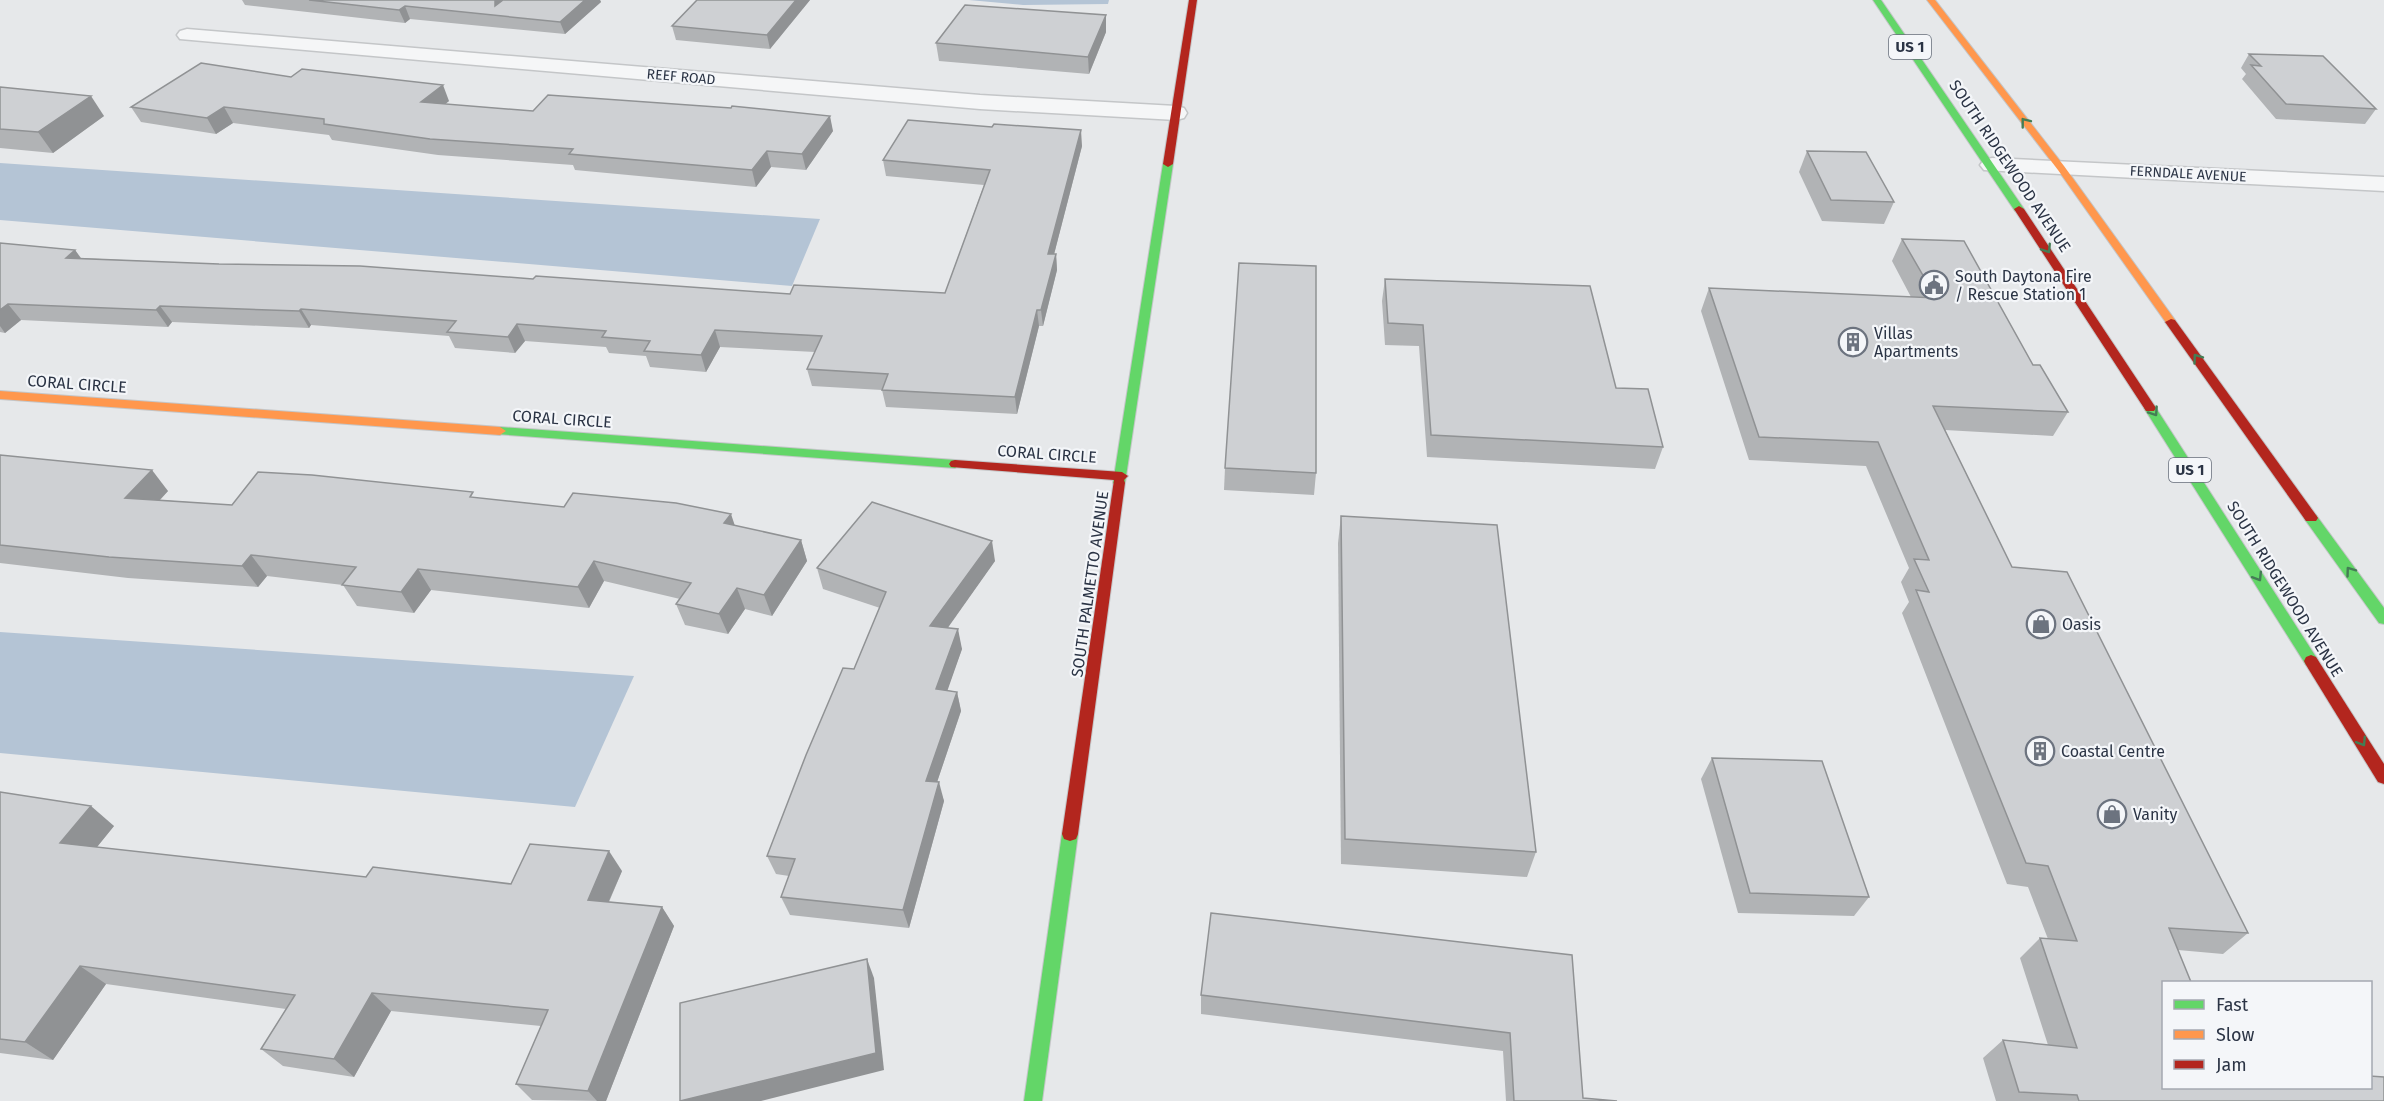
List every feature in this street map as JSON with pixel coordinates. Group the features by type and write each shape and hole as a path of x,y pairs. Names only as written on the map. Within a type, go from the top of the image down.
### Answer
{"street":[{"name":"SOUTH PALMETTO AVENUE","path":"1033,1101 1122,476 1193,0"},
{"name":"SOUTH RIDGEWOOD AVENUE","path":"1877,0 1992,165 2166,432 2384,777"},
{"name":"SOUTH RIDGEWOOD AVENUE","path":"1931,0 2061,168 2384,619"},
{"name":"REEF ROAD","path":"187,35 980,102 1176,113"},
{"name":"FERNDALE AVENUE","path":"1992,165 2384,184"},
{"name":"CORAL CIRCLE","path":"0,395 1122,476"}],"water":[{"path":"969,0 1109,0 1108,4 1023,5"},
{"path":"0,163 820,219 792,286 0,220"},
{"path":"0,632 634,676 575,807 0,753"}],"building":[{"path":"309,0 495,0 495,6 503,0 585,0 560,22 405,6 399,10"},
{"path":"697,0 796,0 767,35 672,26"},
{"path":"965,5 1106,15 1088,57 936,43"},
{"path":"2249,54 2323,56 2376,109 2286,104 2251,65 2261,66"},
{"path":"201,63 291,77 302,69 443,85 421,102 533,111 548,95 731,108 732,106 830,116 802,154 767,151 752,170 569,154 573,149 430,139 324,124 324,119 224,107 207,118 131,107"},
{"path":"0,87 91,96 38,132 0,129"},
{"path":"908,120 992,127 994,124 1081,130 1048,254 1056,254 1041,310 1037,310 1015,397 882,390 888,374 807,369 822,336 715,330 701,355 644,351 650,341 602,337 606,331 517,324 508,337 447,332 456,321 301,309 299,311 160,306 156,310 8,304 0,310 0,243 75,250 66,258 219,264 360,266 790,294 794,285 945,293 990,170 883,160"},
{"path":"1807,151 1866,152 1894,202 1831,200"},
{"path":"1902,239 1964,241 2033,365 2040,365 2068,412 1933,406 2012,567 2067,572 2248,933 2169,928 2191,981 2162,981 2162,1089 2372,1089 2372,1076 2384,1077 2384,1101 2079,1101 2077,1095 2019,1092 2003,1040 2077,1048 2040,938 2077,941 2048,866 2026,863 1916,590 1929,592 1914,559 1929,560 1878,442 1759,437 1709,288 1936,298"},
{"path":"1239,263 1316,266 1316,473 1225,468"},
{"path":"1385,279 1590,286 1616,388 1648,389 1663,447 1431,435 1423,325 1388,323"},
{"path":"0,455 152,470 125,498 232,505 258,472 312,475 473,492 470,497 564,507 573,493 676,503 731,514 724,523 801,540 764,595 737,588 719,614 676,604 691,583 594,561 578,587 418,569 401,592 342,585 356,567 251,555 242,566 109,557 0,545"},
{"path":"872,502 992,541 930,626 958,629 936,689 957,692 926,781 939,782 903,910 781,897 795,859 767,856 843,668 854,669 886,592 817,568"},
{"path":"1341,516 1497,525 1536,852 1345,839"},
{"path":"1712,758 1822,761 1869,897 1750,893"},
{"path":"0,792 91,806 60,843 366,877 373,867 511,884 530,844 609,851 588,900 662,907 588,1091 516,1084 548,1010 372,993 334,1059 261,1049 295,995 80,966 25,1042 0,1039"},
{"path":"1211,913 1572,955 1583,1098 1617,1101 1514,1101 1510,1033 1201,995"},
{"path":"867,959 876,1053 680,1101 680,1003"}],"traffic: fast":[{"path":"1877,0 2019,209"},
{"path":"1119,483 1168,164"},
{"path":"2150,408 2311,661"},
{"path":"500,431 955,464"},
{"path":"2311,518 2384,619"},
{"path":"1033,1101 1070,834"}],"traffic: slow":[{"path":"1931,0 2061,168 2171,322"},
{"path":"0,395 500,431"}],"traffic: jam":[{"path":"1168,164 1193,0"},
{"path":"2019,209 2150,408"},
{"path":"2171,322 2311,518"},
{"path":"955,464 1122,476"},
{"path":"1070,834 1119,483"},
{"path":"2311,661 2384,777"}],"place":[{"name":"South Daytona Fire / Rescue Station 1","path":"1934,285"},
{"name":"Villas Apartments","path":"1853,342"},
{"name":"Oasis","path":"2041,624"},
{"name":"Coastal Centre","path":"2040,751"},
{"name":"Vanity","path":"2112,814"}]}
